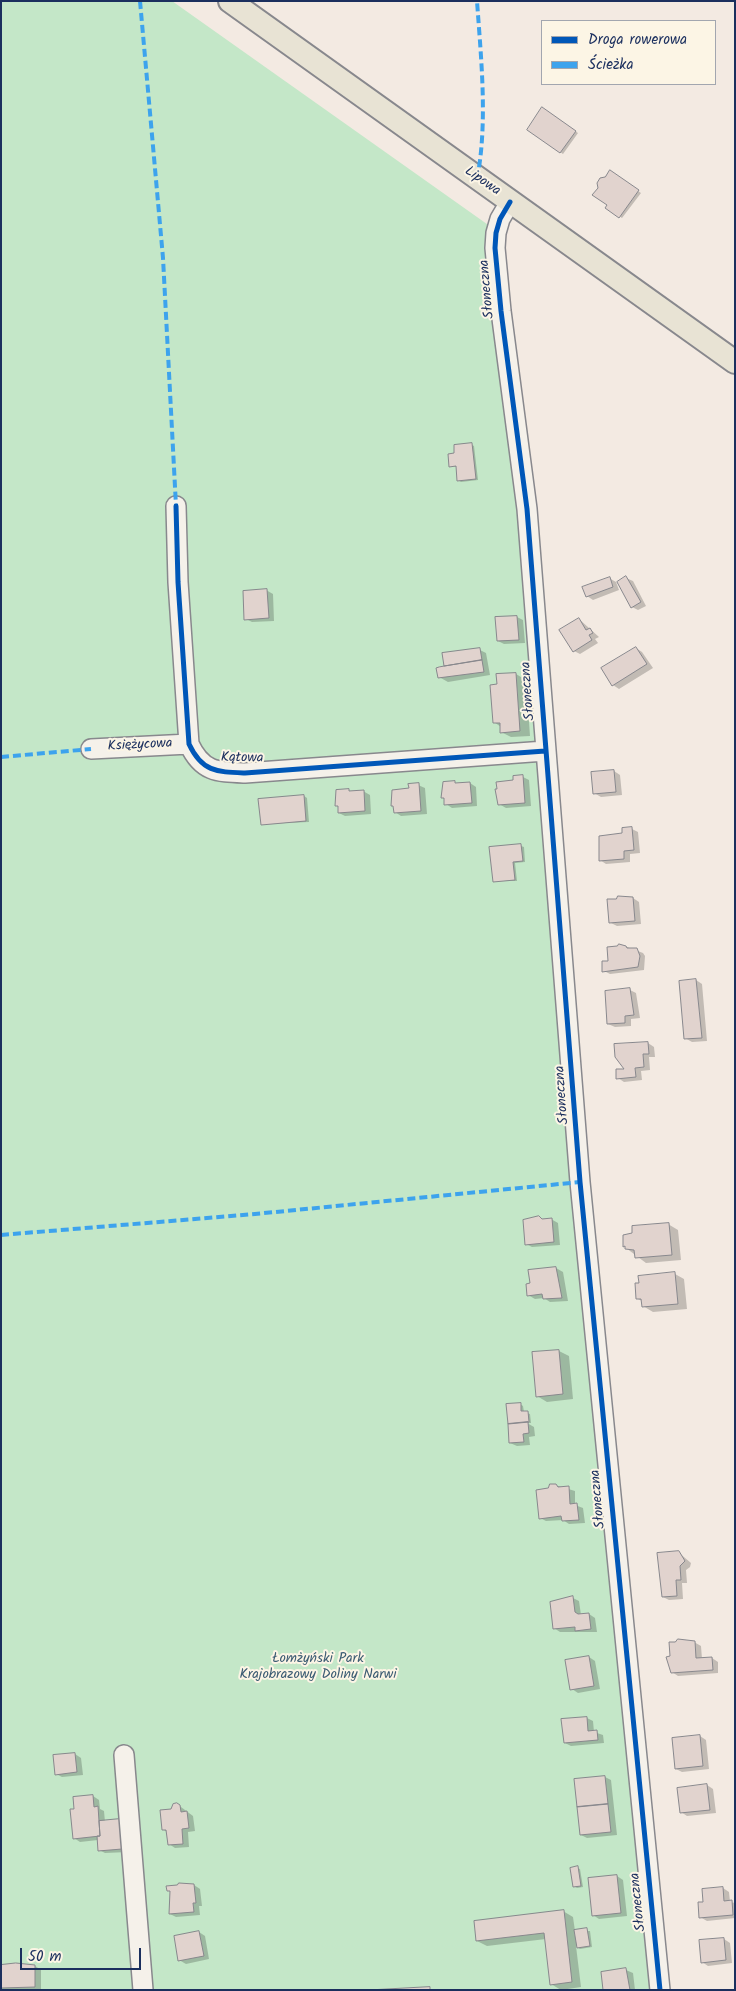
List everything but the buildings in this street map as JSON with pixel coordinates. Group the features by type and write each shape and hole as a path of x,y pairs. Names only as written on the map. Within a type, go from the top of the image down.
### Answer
{"main road":[{"name":"Lipowa","path":"230,1 735,362"}],"street":[{"name":"Słoneczna","path":"510,202 500,219 496,233 495,248 501,312 527,509 545,751 562,921 580,1182 660,1990"},
{"name":"Kątowa","path":"176,506 178,582 190,744 196,758 205,766 218,772 244,773 545,751"},
{"name":"Księżycowa","path":"91,749 190,744"},
{"path":"124,1754 143,1990"}],"green space":[{"name":"Łomżyński Park Krajobrazowy Doliny Narwi","path":"1,1 172,1 501,234 667,1990 1,1990"}],"marked path":[{"path":"140,1 163,258 176,506"},
{"path":"477,1 483,113 477,179"},
{"path":"1,757 91,749"},
{"path":"1,1235 255,1214 580,1182"}],"cycle path":[{"path":"510,202 500,219 496,233 495,248 501,311 527,509 580,1182 660,1990"},
{"path":"176,506 178,582 189,744 199,760 211,769 245,773 545,751"}]}
